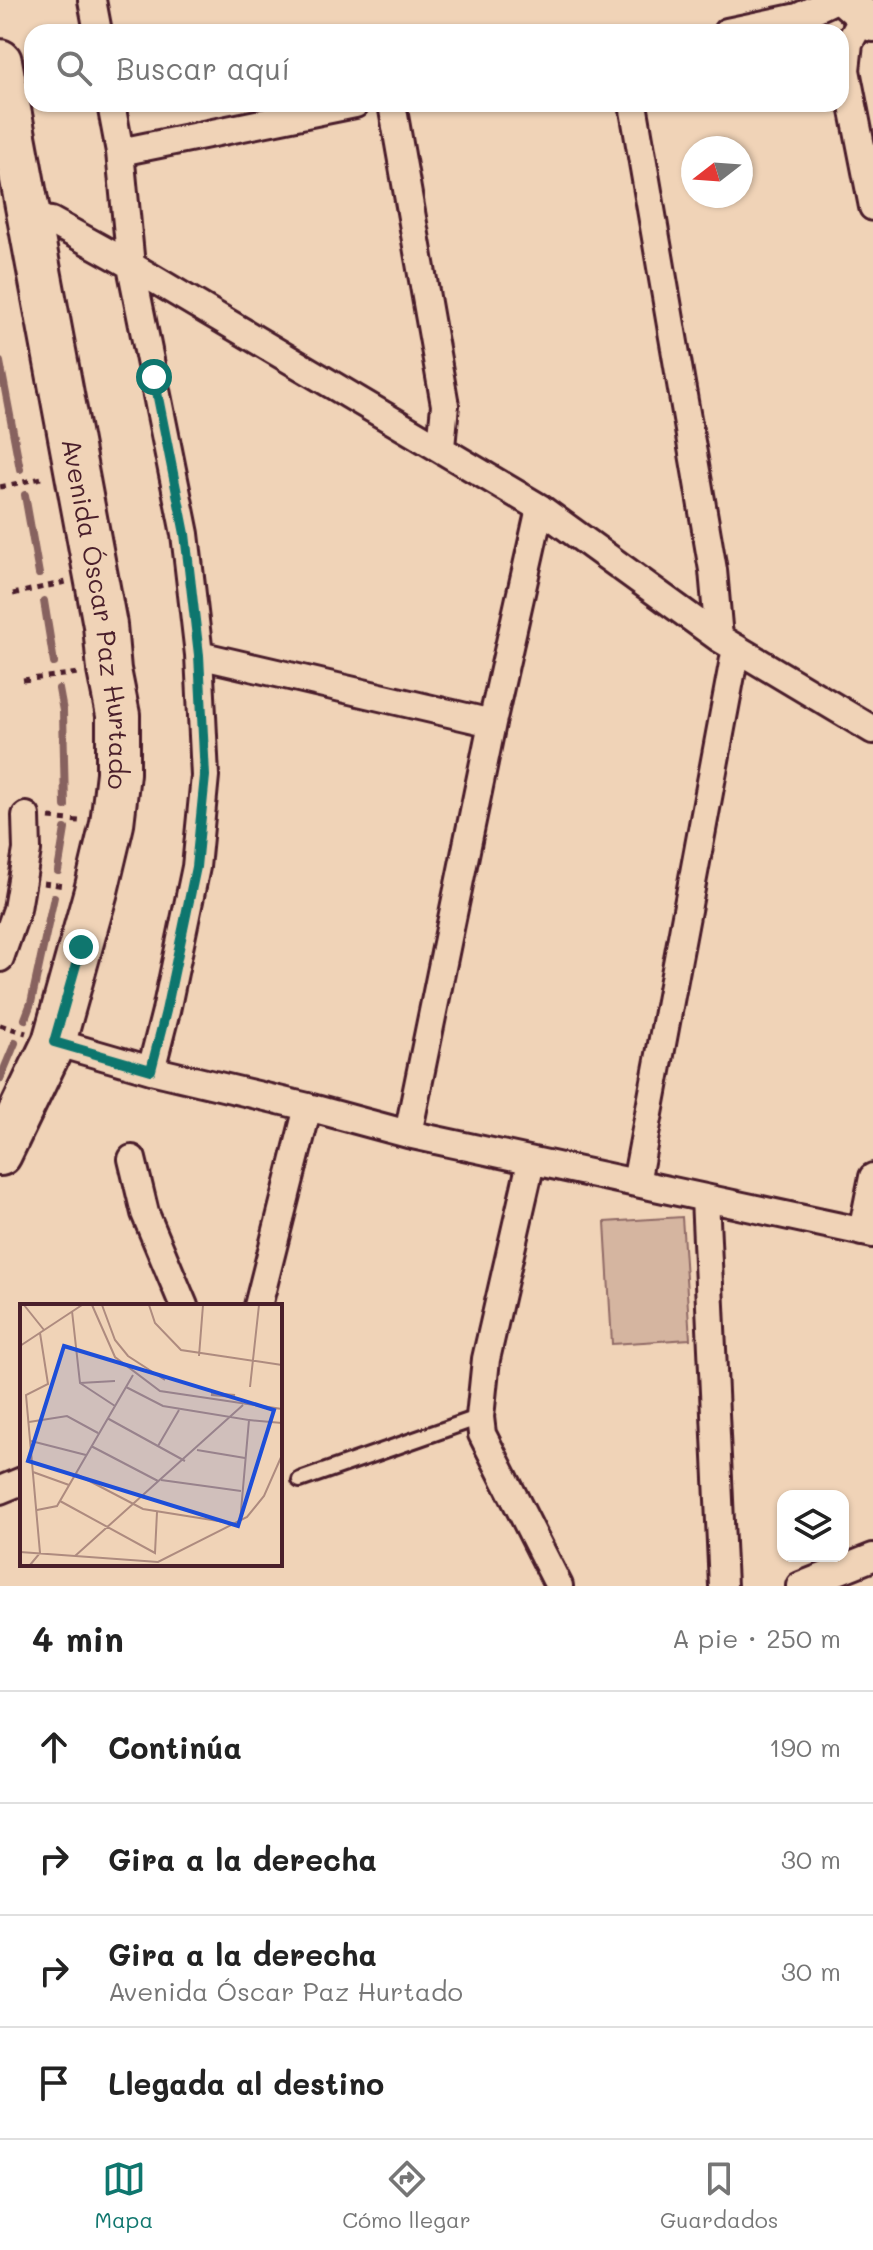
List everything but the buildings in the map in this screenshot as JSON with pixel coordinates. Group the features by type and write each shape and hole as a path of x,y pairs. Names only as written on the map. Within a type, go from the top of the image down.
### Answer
{"main road":[{"name":"Avenida Óscar Paz Hurtado","path":"0,61 40,220 118,715 118,773 112,824 96,891 54,1042 0,1154"}],"street":[{"path":"92,0 96,24"},
{"path":"765,24 798,17 834,0"},
{"path":"849,43 861,13"},
{"path":"849,85 873,207"},
{"path":"112,112 120,152 126,262 185,534 199,655 205,776 196,867 151,1070"},
{"path":"120,152 316,112"},
{"path":"393,112 445,405 441,447"},
{"path":"634,112 728,643 636,1183"},
{"path":"40,220 126,262 441,447 540,508 728,643 873,730"},
{"path":"408,1134 492,723 540,508"},
{"path":"199,655 492,723"},
{"path":"0,958 17,909 27,850 26,816"},
{"path":"54,1042 151,1070 408,1134 868,1233 873,1177"},
{"path":"259,1304 308,1107"},
{"path":"132,1159 145,1213 183,1304"},
{"path":"531,1162 486,1359 480,1417 482,1434 559,1586"},
{"path":"705,1198 723,1586"},
{"path":"0,1490 20,1482"},
{"path":"800,1586 861,1570"}],"lane":[{"path":"300,1480 480,1417"}],"path":[{"path":"0,487 77,470"},
{"path":"13,594 96,575"},
{"path":"23,680 109,670"},
{"path":"26,816 112,824"},
{"path":"22,880 96,891"}],"shaded area":[{"path":"682,1217 690,1339 612,1344 605,1222"}],"waterway":[{"path":"0,362 20,469"},
{"path":"25,495 39,574"},
{"path":"44,601 54,663"},
{"path":"59,689 63,711 65,806"},
{"path":"58,871 65,829"},
{"path":"25,1019 54,897"},
{"path":"0,1079 15,1043"}],"route":[{"path":"81,947 54,1042 151,1070 196,867 205,776 199,655 185,534 154,377"}]}
